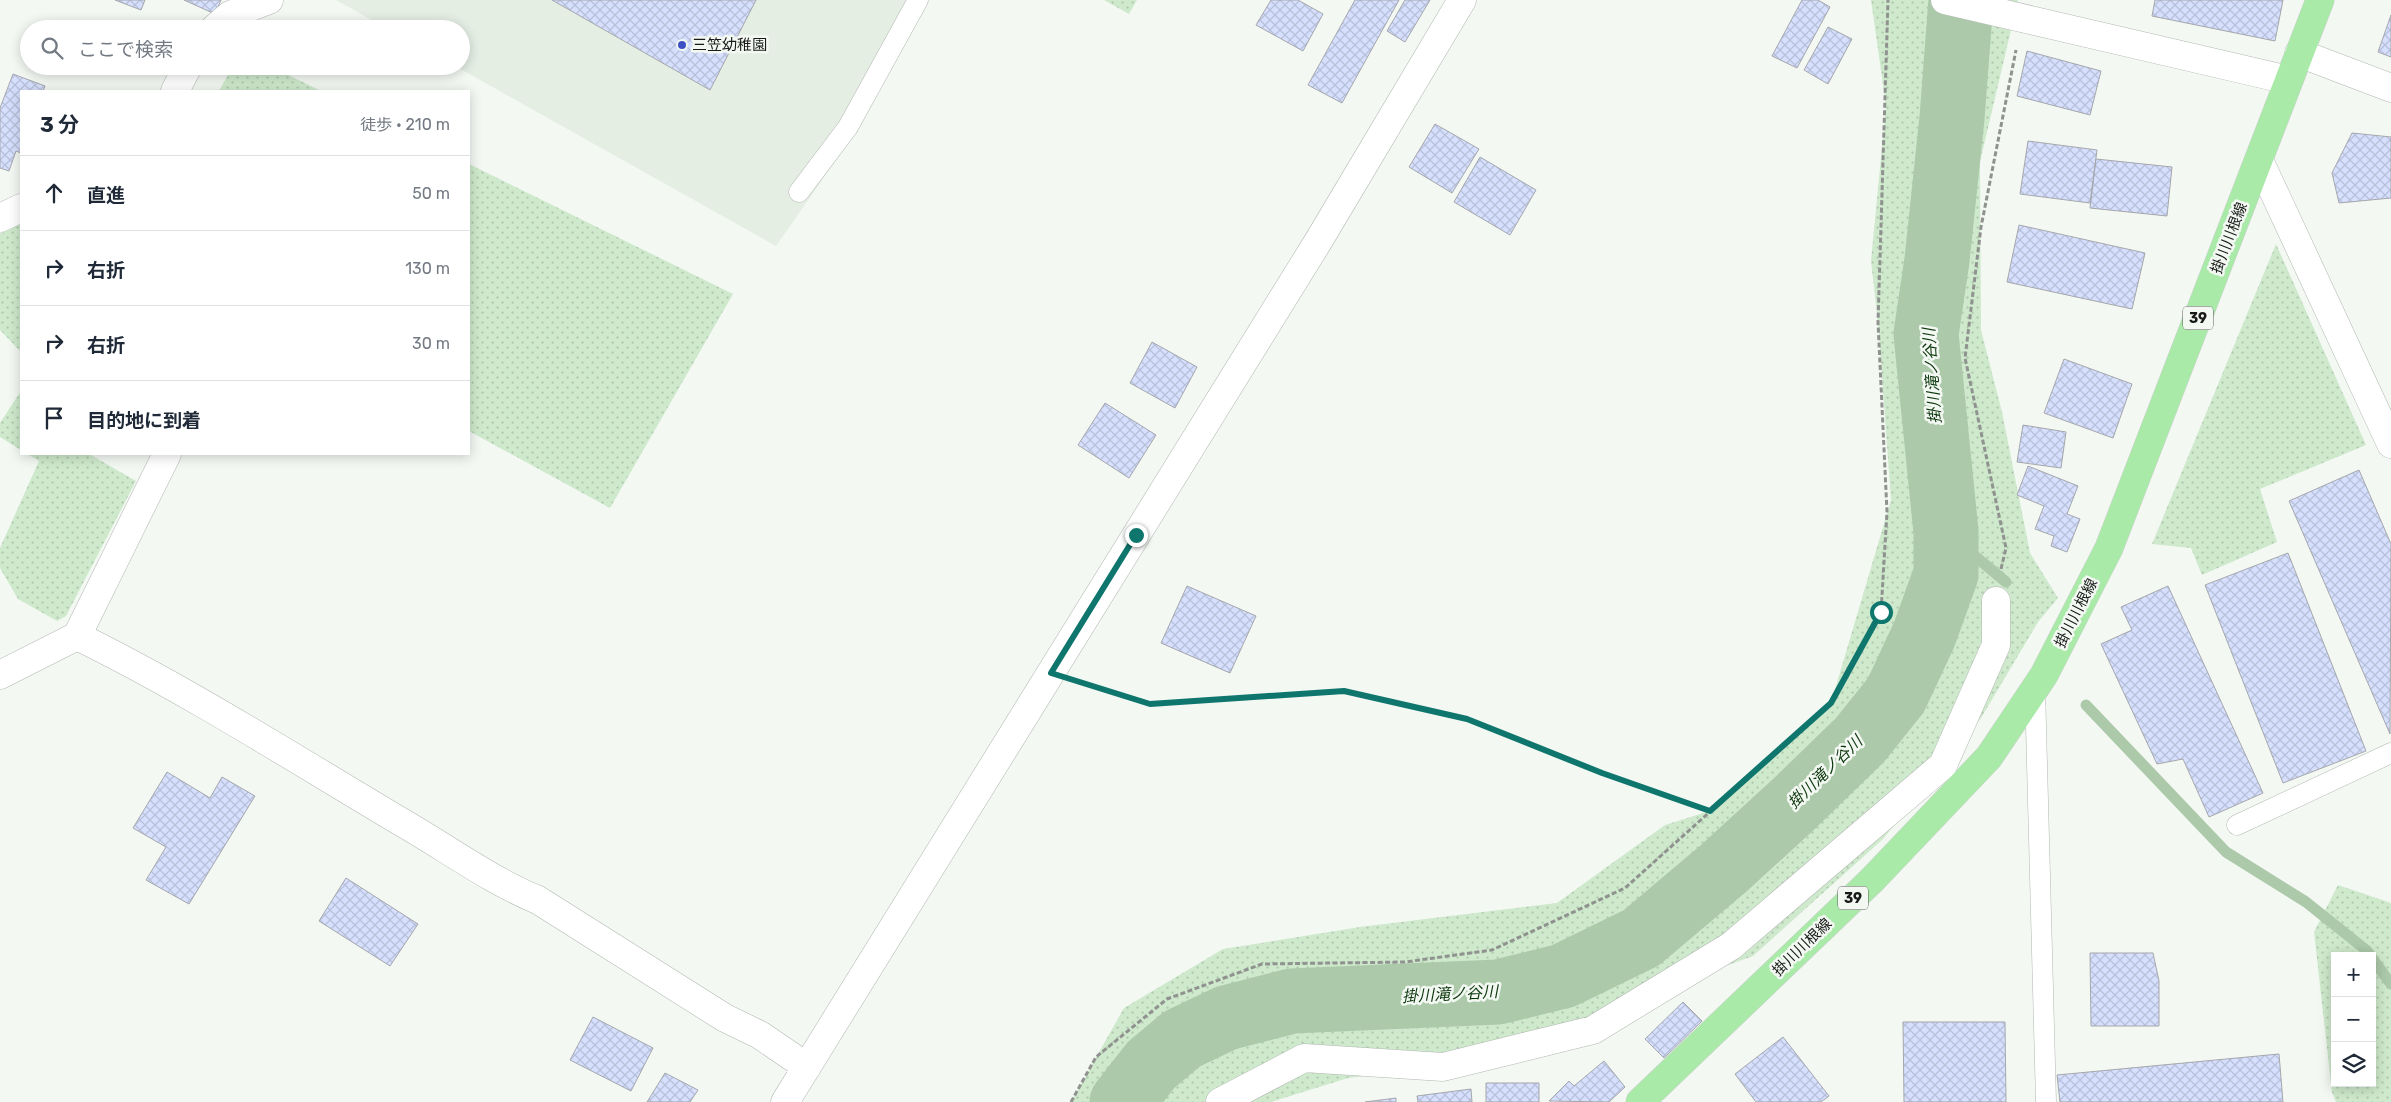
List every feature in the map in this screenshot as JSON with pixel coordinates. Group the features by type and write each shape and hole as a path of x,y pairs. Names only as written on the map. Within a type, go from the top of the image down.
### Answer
{"main road":[{"name":"掛川川根線","path":"1640,1102 1872,880 1989,757 2040,682 2109,548 2320,0"}],"street":[{"path":"224,20 230,14 269,0"},
{"path":"785,1102 1319,240 1462,0"},
{"path":"1945,0 2019,10 2288,80"},
{"path":"2299,53 2391,88"},
{"path":"176,90 183,75"},
{"path":"2259,160 2391,444"},
{"path":"0,218 20,208"},
{"path":"0,675 77,636 167,455"},
{"path":"1220,1102 1304,1058 1443,1067 1593,1030 1731,946 1944,765 1996,645 1996,601"},
{"path":"77,636 131,662 436,842 506,887 538,900 724,1018 760,1035 807,1067"}],"lane":[{"path":"800,192 848,127 918,0"},
{"path":"2040,682 2046,1102"},
{"path":"2237,825 2391,753"}],"path":[{"path":"1071,1102 1096,1057 1166,999 1262,964 1405,962 1492,950 1625,888 1831,703 1881,612 1888,512 1878,322 1888,0"},
{"path":"2002,566 2006,548 1965,358 1981,227 2019,10"},
{"path":"1051,673 1150,704 1344,691 1467,719 1602,773 1710,811"}],"shaded area":[{"path":"336,0 918,0 853,136 776,246 470,74 470,20 372,20"}],"green space":[{"path":"1104,0 1137,0 1129,14"},
{"path":"1871,0 2018,0 1980,162 1981,330 2002,412 2030,553 2058,598 2038,622 1981,718 1883,839 1753,956 1698,976 1547,1054 1348,1078 1271,1102 1071,1102 1124,1008 1223,949 1360,927 1557,903 1665,825 1710,811 1831,703 1891,500 1878,322 1871,261 1886,106"},
{"path":"228,75 288,75 319,90 220,90"},
{"path":"470,164 733,294 610,508 470,432"},
{"path":"20,223 20,351 0,330 0,234"},
{"path":"2276,244 2366,445 2260,489 2277,542 2202,575 2191,548 2152,544"},
{"path":"20,393 20,449 0,437 0,423"},
{"path":"29,455 91,455 136,481 66,616 57,621 18,599 0,568 0,548 39,461"},
{"path":"2338,885 2391,903 2391,1102 2336,1102 2331,1087 2376,1087 2376,952 2331,952 2331,1083 2314,932"}],"building":[{"path":"115,0 145,0 141,10"},
{"path":"184,0 221,0 215,14"},
{"name":"三笠幼稚園","path":"552,0 756,0 710,90"},
{"path":"1271,0 1298,0 1323,14 1303,51 1256,25"},
{"path":"1355,0 1399,0 1342,103 1308,85"},
{"path":"1405,0 1430,0 1405,42 1387,31"},
{"path":"1802,0 1818,0 1830,7 1797,68 1772,56"},
{"path":"2155,0 2283,0 2275,41 2152,16"},
{"path":"2391,15 2391,57 2378,52"},
{"path":"1828,27 1852,39 1828,84 1804,70"},
{"path":"2027,51 2101,71 2090,115 2017,96"},
{"path":"13,74 45,86 43,90 20,90 20,153 16,151 9,171 0,168 0,108"},
{"path":"1435,124 1479,149 1452,193 1409,167"},
{"path":"2352,133 2391,137 2391,198 2339,203 2332,173"},
{"path":"2028,141 2097,150 2090,203 2020,194"},
{"path":"1480,157 1536,190 1510,235 1454,202"},
{"path":"2096,159 2172,167 2167,216 2090,208"},
{"path":"2019,225 2145,253 2132,309 2007,282"},
{"path":"1152,342 1197,367 1175,408 1130,383"},
{"path":"2064,359 2132,384 2113,438 2044,413"},
{"path":"1105,403 1156,435 1129,478 1078,445"},
{"path":"2023,425 2066,432 2061,468 2017,462"},
{"path":"2028,466 2078,486 2067,514 2080,519 2067,552 2051,546 2054,536 2035,529 2044,506 2017,495"},
{"path":"2359,470 2391,544 2390,734 2289,501"},
{"path":"2288,553 2366,751 2283,783 2205,585"},
{"path":"1187,586 1256,616 1230,673 1161,643"},
{"path":"2168,586 2263,793 2209,817 2183,759 2157,764 2101,644 2132,630 2121,607"},
{"path":"167,772 210,798 222,777 255,796 189,904 146,880 166,847 133,828"},
{"path":"346,878 418,924 390,966 319,921"},
{"path":"2090,953 2153,953 2159,981 2159,1026 2091,1026"},
{"path":"1683,1002 1702,1021 1664,1058 1645,1039"},
{"path":"593,1017 653,1048 631,1091 570,1060"},
{"path":"1903,1022 2005,1022 2006,1102 1904,1102"},
{"path":"1783,1037 1829,1096 1821,1102 1756,1102 1735,1074"},
{"path":"2279,1054 2283,1102 2060,1102 2057,1075"},
{"path":"1604,1061 1625,1087 1609,1102 1549,1101 1569,1081 1574,1086"},
{"path":"665,1073 698,1090 690,1102 647,1102"},
{"path":"1486,1083 1539,1083 1539,1102 1486,1102"},
{"path":"1471,1089 1472,1102 1418,1102 1417,1096"},
{"path":"1396,1098 1396,1102 1365,1102"}],"waterway":[{"name":"掛川滝ノ谷川","path":"1122,1102 1151,1065 1182,1039 1226,1018 1292,1001 1498,992 1563,976 1641,938 1724,868 1795,803 1860,740 1896,695 1924,635 1946,574 1946,532 1926,334 1937,260 1952,118 1961,0"},
{"path":"1946,532 2006,582"},
{"path":"2086,705 2226,852 2306,902 2368,952"},
{"path":"2376,963 2391,984"}],"place":[{"name":"三笠幼稚園","path":"682,45"}],"route":[{"path":"1136,535 1051,673 1150,704 1344,691 1467,719 1602,773 1710,811 1831,703 1881,612"}]}
